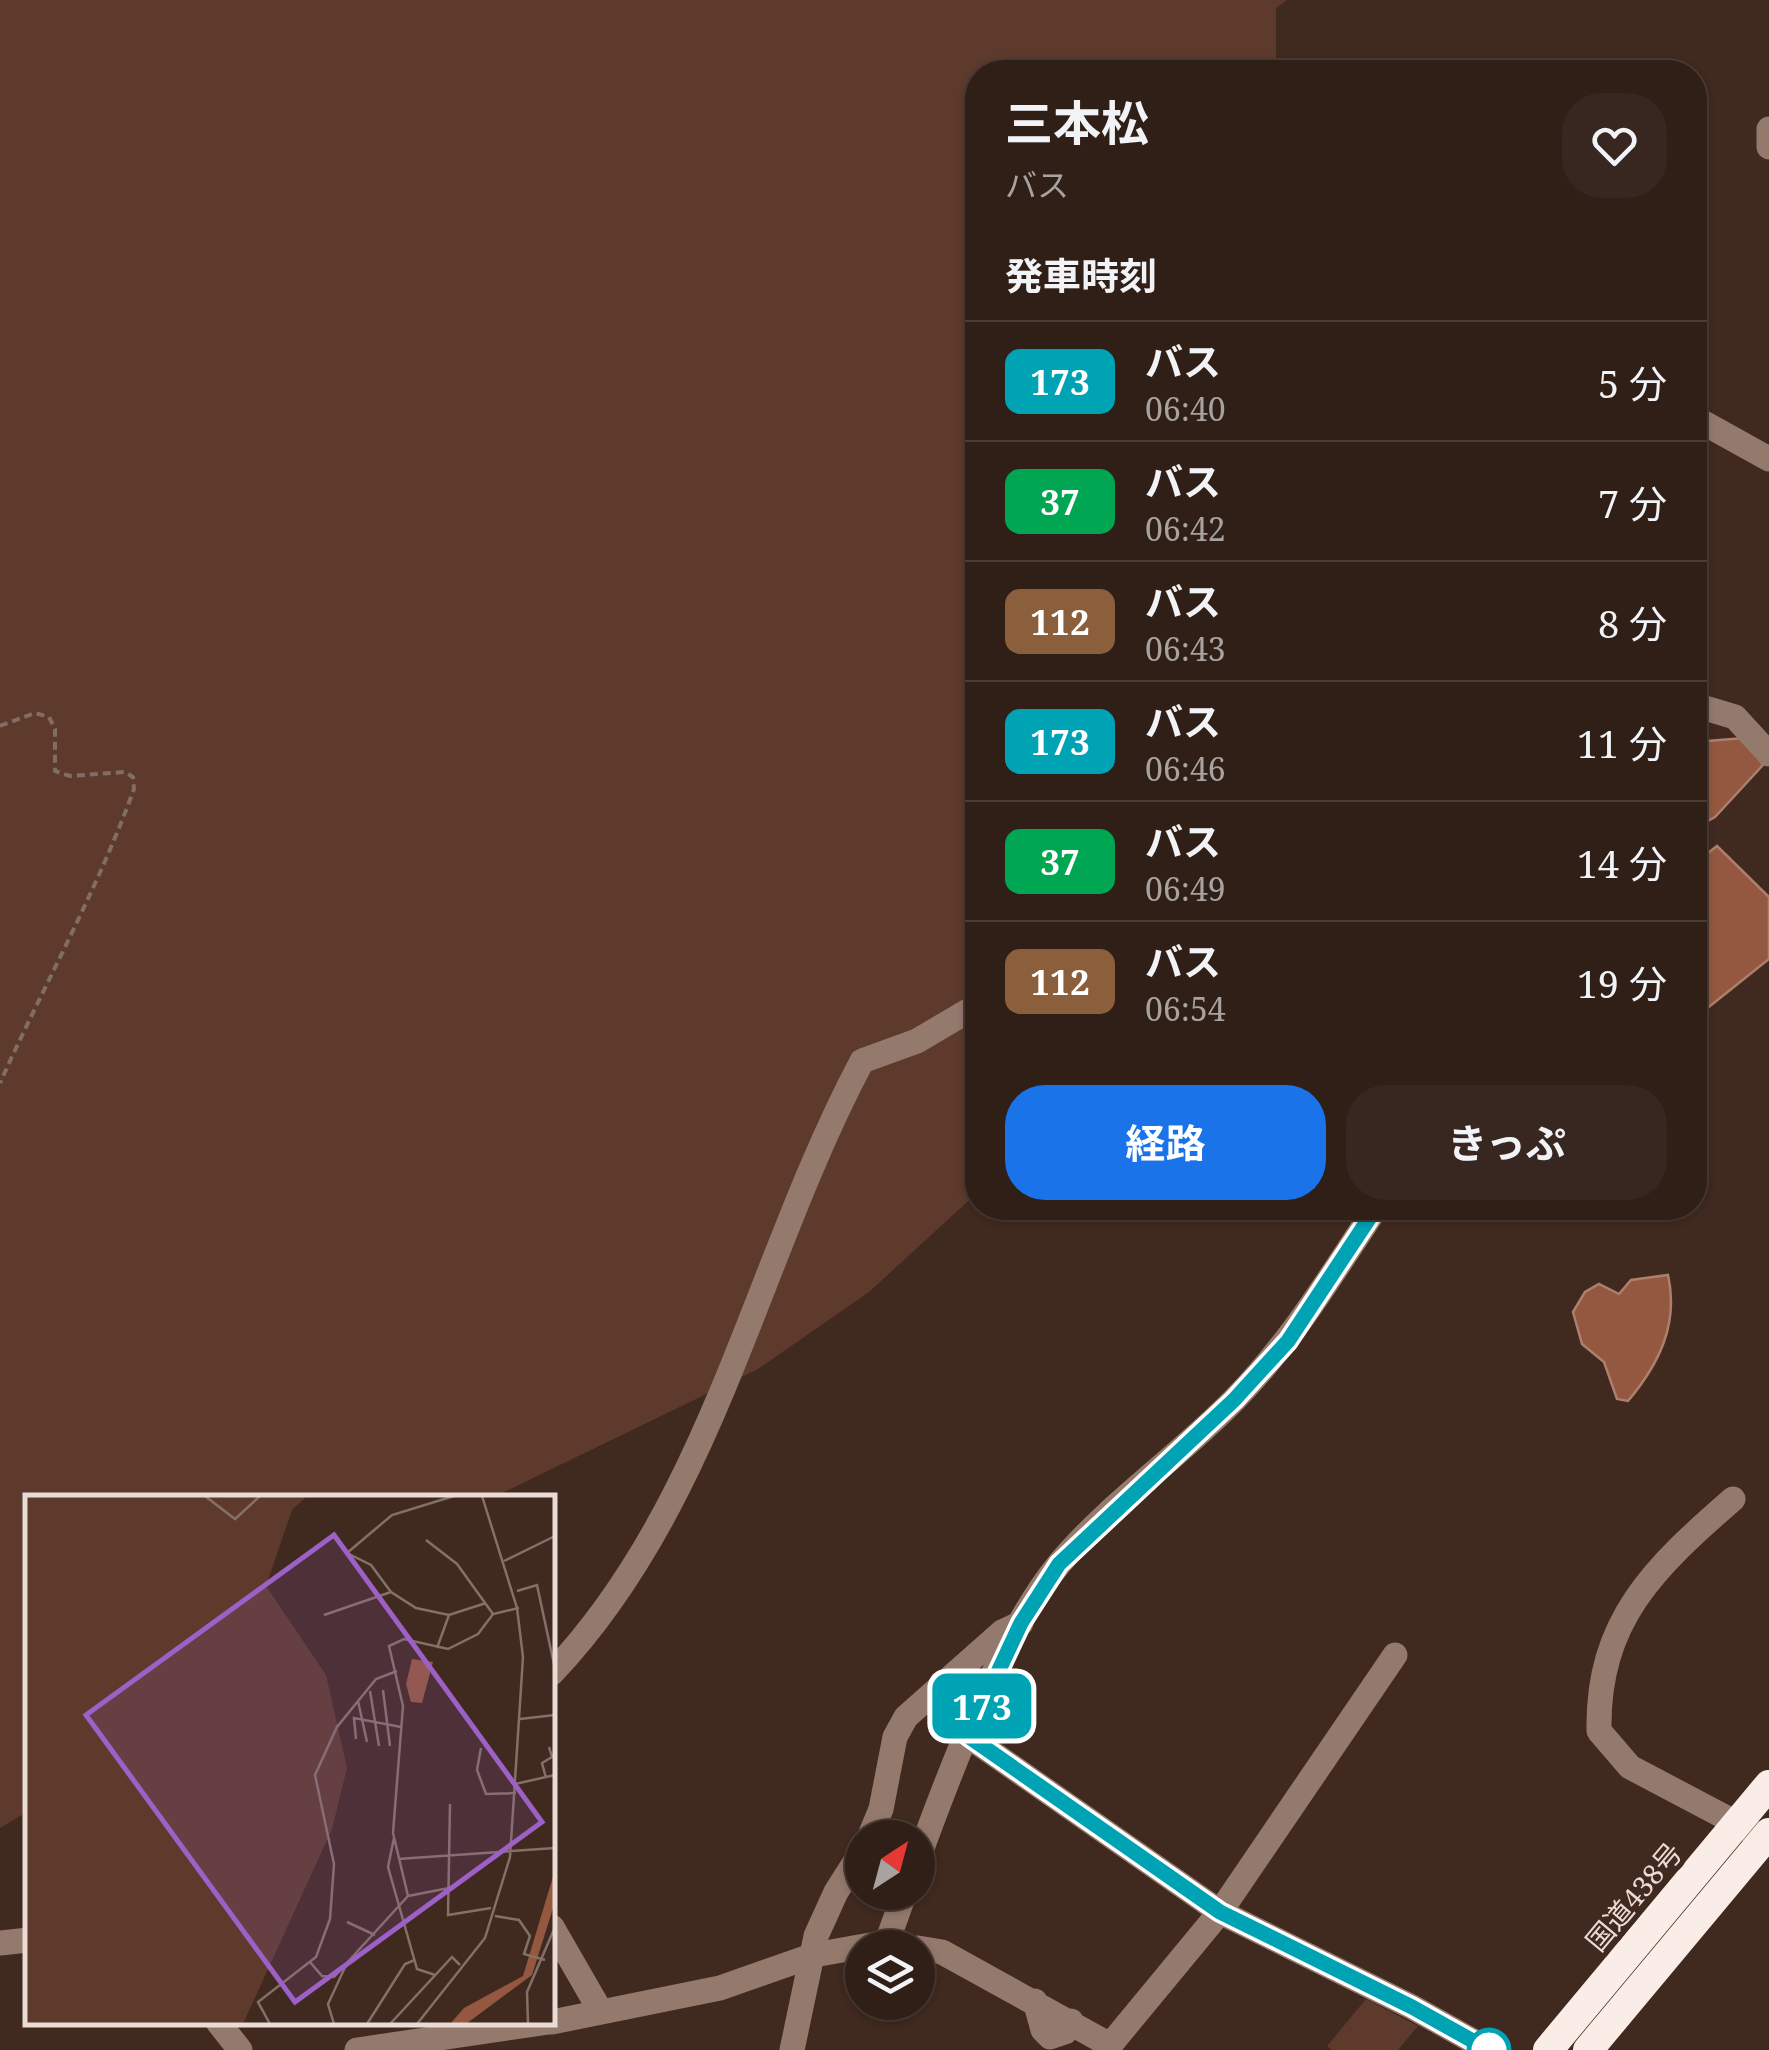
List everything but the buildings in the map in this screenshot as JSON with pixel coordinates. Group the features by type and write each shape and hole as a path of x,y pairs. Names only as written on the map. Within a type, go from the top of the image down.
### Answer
{"highway":[{"name":"国道438号","path":"1588,2050 1757,1831 1769,1785"},
{"name":"国道438号","path":"1548,2050 1757,1831"}],"street":[{"path":"1769,129 1769,146"},
{"path":"1707,425 1769,459"},
{"path":"1707,709 1735,717 1769,754"},
{"path":"555,1669 650,1542 672,1502 731,1372 822,1136 862,1061 917,1041 965,1013"},
{"path":"934,1820 1021,1623 1059,1564 1234,1400 1288,1341 1368,1220"},
{"path":"1733,1500 1640,1588 1612,1639 1601,1672 1599,1731 1630,1767 1757,1831"},
{"path":"877,1820 895,1737 906,1717 988,1644 1021,1623"},
{"path":"935,1951 1071,2021 1108,2047 1220,1912 1395,1654"},
{"path":"968,1736 1220,1912 1412,2007 1489,2050"},
{"path":"792,2050 816,1936 845,1878"},
{"path":"555,1932 600,2012"},
{"path":"0,1942 25,1940"},
{"path":"555,2021 720,1988 814,1955 845,1949"},
{"path":"220,2025 240,2050"},
{"path":"369,2049 531,2025"}],"path":[{"path":"0,726 35,714 49,717 55,729 55,771 70,776 126,772 133,777 134,790 108,861 43,986 0,1084"}],"shaded area":[{"path":"0,0 1287,0 1276,8 1276,60 965,60 965,1204 869,1292 758,1369 498,1495 25,1495 25,1813 0,1828"},
{"path":"1744,738 1763,765 1707,821 1707,741"},
{"path":"1717,846 1769,897 1769,959 1707,1008 1707,854"},
{"path":"1668,1275 1671,1310 1664,1342 1649,1373 1628,1401 1617,1399 1604,1362 1582,1344 1573,1312 1585,1292 1599,1284 1619,1294 1631,1280"},
{"path":"1366,1999 1418,2026 1398,2050 1332,2050 1327,2046"}],"bus line":[{"name":"173","path":"1368,1220 1288,1341 1234,1400 1107,1514 1059,1564 1021,1623 968,1736 1220,1912 1412,2007 1489,2050"}]}
